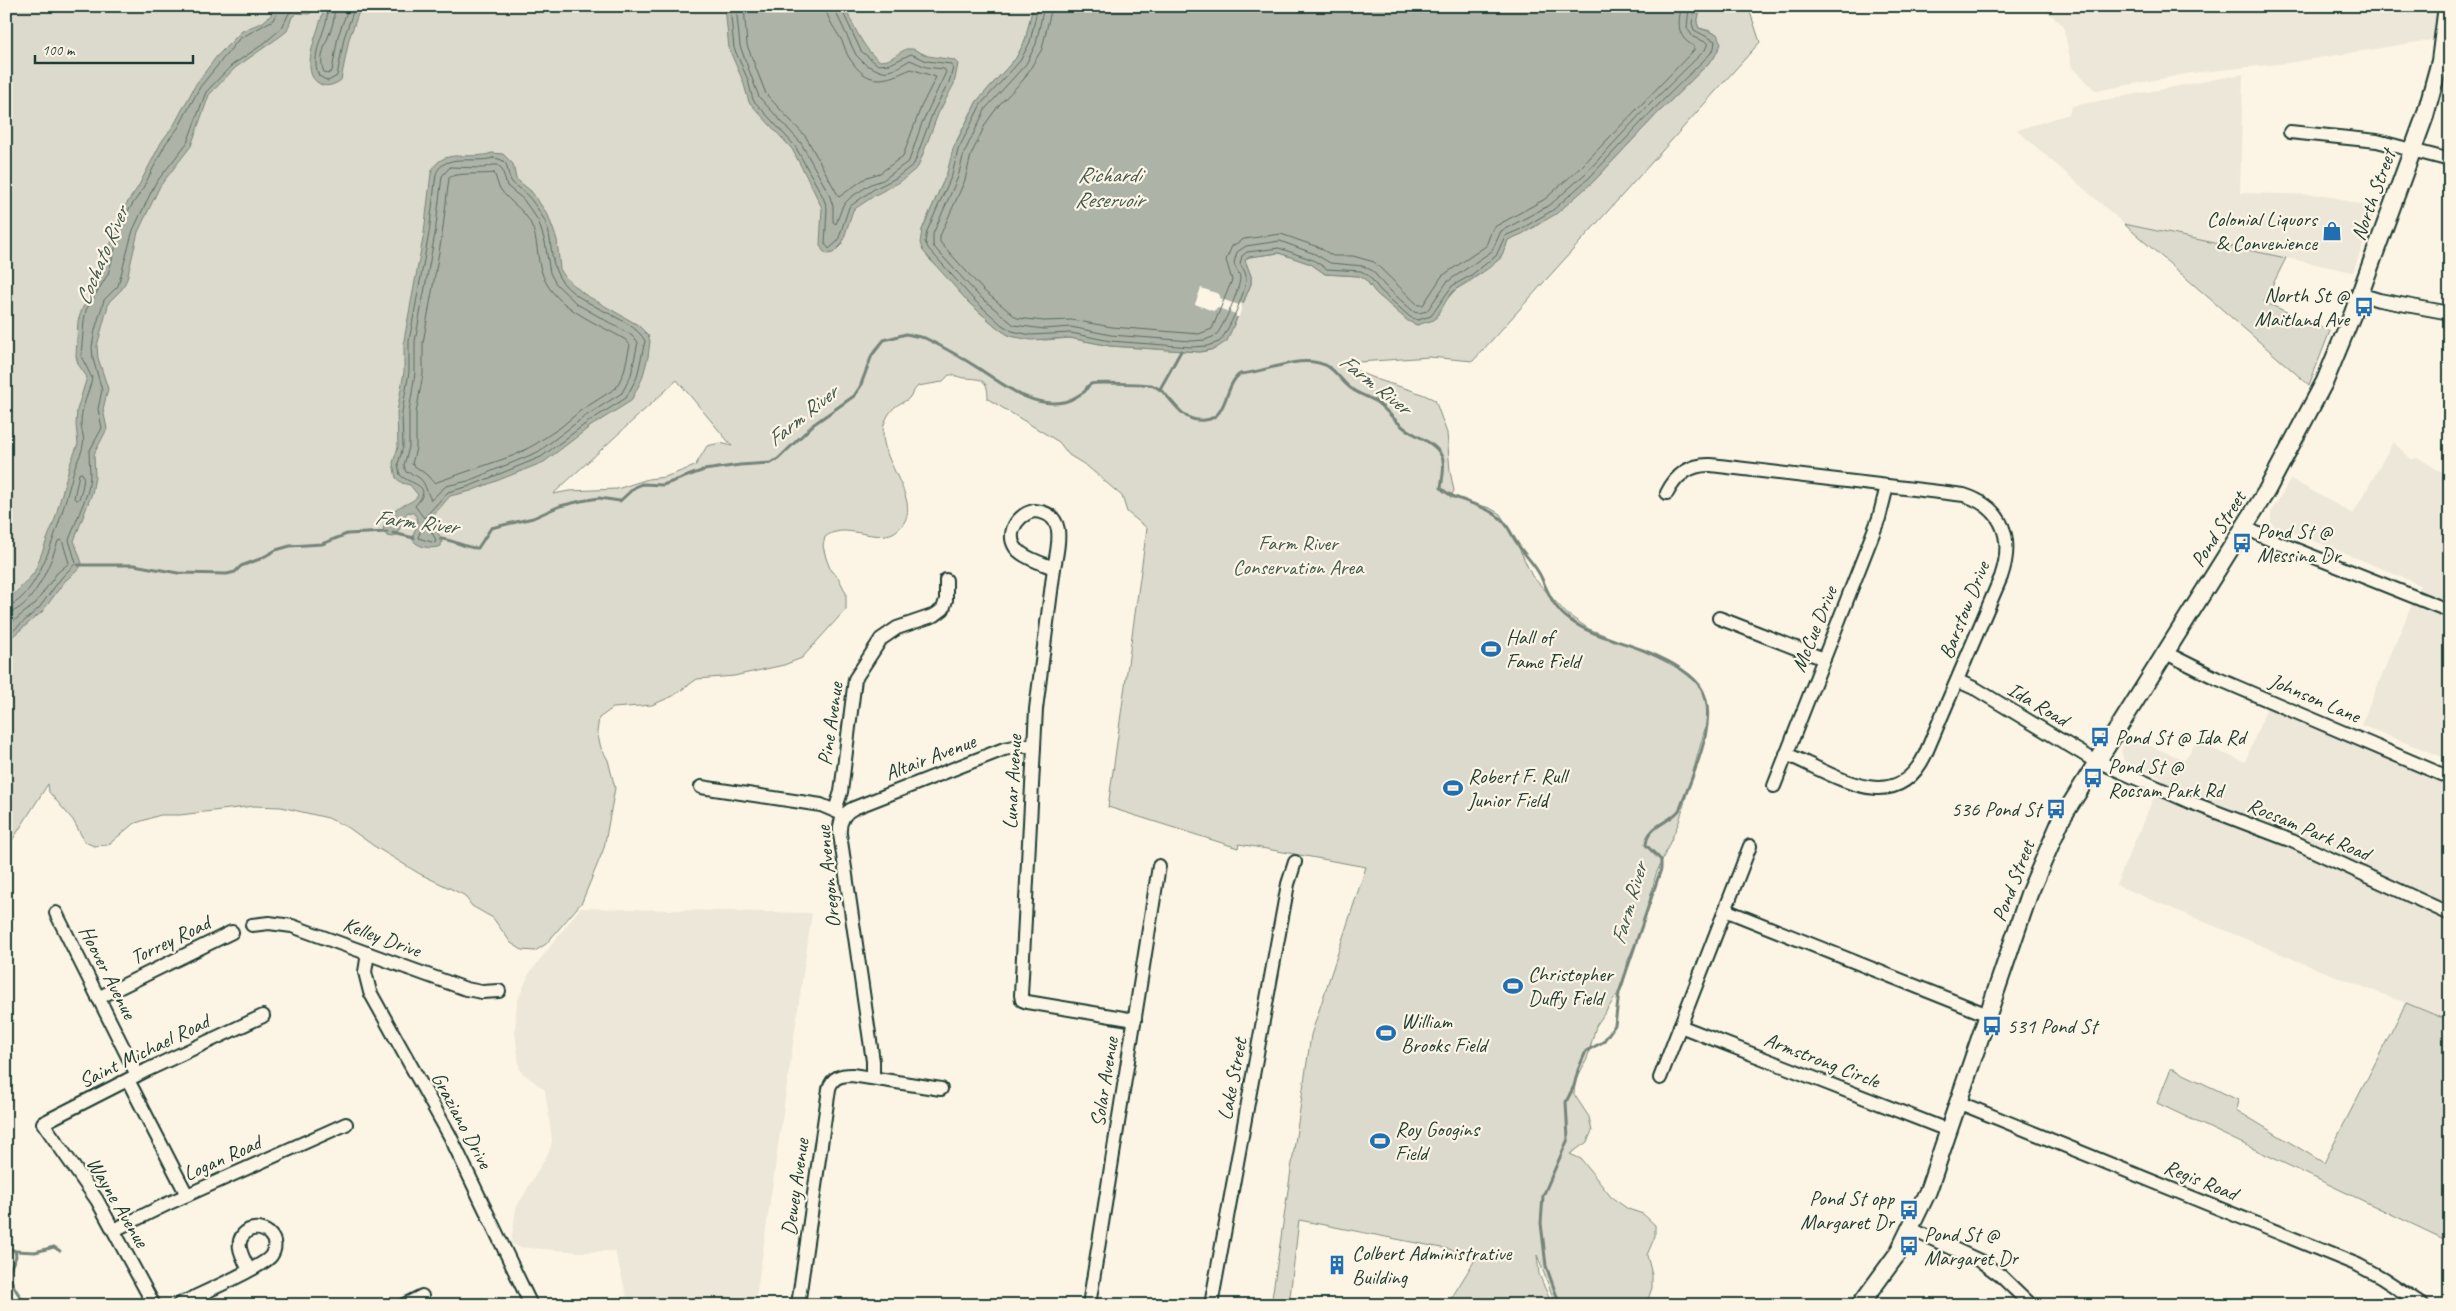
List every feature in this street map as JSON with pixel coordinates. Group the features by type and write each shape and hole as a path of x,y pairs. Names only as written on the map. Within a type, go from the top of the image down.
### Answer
{"main road":[{"name":"North Street","path":"2319,393 2359,294 2433,90 2447,38 2447,6"},
{"name":"Pond Street","path":"1860,1305 1888,1268 1911,1229 1928,1191 1960,1103 2040,865 2062,818 2096,761 2245,527 2290,450 2319,393"}],"street":[{"path":"2290,132 2377,141 2450,160"},
{"path":"2359,294 2379,300 2450,313"},
{"name":"Barstow Drive","path":"1668,494 1674,482 1685,471 1704,465 1954,493 1973,498 1993,512 2005,531 2007,554 2003,569 1958,681 1922,762 1914,774 1902,781 1881,788 1859,786 1786,754"},
{"name":"McCue Drive","path":"1774,786 1879,518 1887,486"},
{"name":"Lunar Avenue","path":"1054,568 1025,556 1016,548 1012,537 1012,529 1022,515 1029,512 1048,514 1056,523 1059,535 1037,704 1022,1000 1135,1020"},
{"path":"2245,527 2264,537 2450,611"},
{"name":"Pine Avenue","path":"839,813 855,679 874,648 886,634 943,609 946,600 946,580"},
{"path":"1719,618 1824,659"},
{"name":"Johnson Lane","path":"2166,653 2216,678 2450,778"},
{"name":"Ida Road","path":"1958,681 1976,689 2096,761"},
{"name":"Altair Avenue","path":"839,813 1004,749 1034,746"},
{"name":"Rocsam Park Road","path":"2096,761 2190,802 2292,840 2450,914"},
{"name":"Oregon Avenue","path":"701,787 821,805 839,813 840,834 873,1061 873,1078"},
{"path":"1660,1078 1750,846"},
{"name":"Lake Street","path":"1210,1305 1288,884 1296,862"},
{"name":"Solar Avenue","path":"1089,1305 1159,866"},
{"path":"1725,910 1988,1015"},
{"name":"Hoover Avenue","path":"56,913 98,998 186,1195"},
{"name":"Kelley Drive","path":"252,925 269,923 292,926 466,989 482,992 499,991"},
{"name":"Torrey Road","path":"98,998 232,932"},
{"name":"Graziano Drive","path":"368,953 365,972 370,992 450,1136 532,1305"},
{"name":"Saint Michael Road","path":"43,1123 132,1077 263,1016"},
{"name":"Armstrong Circle","path":"1680,1026 1950,1131"},
{"name":"Dewey Avenue","path":"798,1305 829,1089 836,1078 852,1075 873,1078"},
{"path":"873,1078 940,1090"},
{"name":"Regis Road","path":"1960,1103 2358,1265 2382,1278 2423,1305"},
{"name":"Wayne Avenue","path":"43,1123 97,1200 154,1305"},
{"name":"Logan Road","path":"114,1230 186,1195 346,1124"},
{"path":"1911,1229 1982,1262 2001,1276 2031,1305"},
{"path":"178,1305 249,1270"},
{"path":"404,1305 422,1296"}],"shaded area":[{"path":"2040,6 2440,6 2437,39 2288,63 2192,73 2096,91 2072,68 2063,25"},
{"path":"2243,74 2240,193 2325,195 2376,209 2353,272 2124,224 2017,130 2069,114 2072,106"},
{"path":"2393,442 2411,459 2419,458 2450,478 2450,760 2361,725 2420,585 2333,548 2277,528 2271,522 2271,512 2291,479 2353,514"},
{"path":"2268,705 2450,784 2450,1020 2315,968 2116,885 2162,778 2124,761 2121,750 2128,737 2185,760 2196,742 2245,762"},
{"path":"580,908 812,913 755,1305 629,1305 615,1251 580,1252 518,1247 511,1243 516,1208 549,1152 552,1140 545,1090 520,1071 515,1033 517,1002 529,974"}],"green space":[{"name":"Farm River Conservation Area","path":"6,6 1033,6 1025,41 1016,58 977,101 957,140 947,173 922,230 927,257 945,274 969,303 1010,336 1045,340 1070,338 1110,346 1200,352 1215,349 1235,323 1251,284 1251,276 1245,260 1249,257 1279,253 1311,264 1325,274 1359,276 1365,279 1376,293 1408,321 1417,325 1455,290 1500,259 1508,240 1535,227 1594,181 1656,115 1714,58 1711,31 1699,28 1697,23 1701,6 1748,6 1760,42 1473,361 1429,357 1345,363 1355,370 1378,380 1435,400 1447,433 1450,471 1454,491 1450,497 1490,508 1500,514 1512,533 1532,576 1567,614 1589,629 1642,650 1688,673 1701,687 1707,706 1706,725 1679,822 1656,874 1644,922 1628,960 1623,986 1596,1026 1587,1059 1575,1082 1574,1094 1589,1117 1592,1131 1587,1142 1570,1154 1581,1159 1611,1197 1628,1209 1643,1214 1655,1225 1655,1236 1647,1255 1652,1275 1652,1288 1646,1305 1556,1305 1537,1255 1539,1274 1552,1305 1453,1305 1449,1302 1478,1255 1299,1220 1289,1305 1271,1305 1311,1035 1366,867 1239,844 1238,848 1108,807 1147,528 1127,512 1122,496 1087,466 1069,455 1059,442 988,399 987,387 980,380 949,375 942,382 918,386 908,399 896,406 886,419 883,439 905,496 908,509 905,520 896,531 882,536 843,531 833,532 825,537 823,546 826,558 831,571 838,577 846,593 846,609 802,658 784,665 734,676 697,679 673,696 652,705 613,708 599,718 597,732 601,748 608,760 615,788 604,848 582,902 546,944 535,951 522,950 511,943 493,918 472,906 464,895 420,874 374,846 349,828 328,818 281,807 254,806 180,815 160,815 133,824 108,845 94,846 85,842 73,820 49,792 48,784 6,850","holes":["677,380 732,446 720,443 707,446 695,466 665,477 648,479 617,489 569,491 553,494"]},
{"path":"2124,224 2286,258 2264,302 2330,331 2309,385"},
{"path":"2406,1003 2450,1021 2450,1242 2157,1103 2171,1068 2238,1100 2236,1110 2324,1163"}],"water":[{"path":"276,6 361,6 349,39 341,80 326,86 313,78 310,70 312,50 323,12 318,8 309,14 297,13 292,17 287,31 235,68 209,95 191,146 160,186 138,232 127,279 122,289 109,302 97,346 98,358 108,389 103,409 107,429 94,454 95,477 92,493 74,541 82,563 79,569 65,581 42,612 13,636 6,648 6,603 34,573 55,519 70,464 78,444 77,410 87,377 78,364 76,356 78,321 82,309 103,272 119,215 138,187 162,141 174,125 196,84 217,56 242,31 263,22 270,16"},
{"path":"725,6 844,6 864,44 874,57 880,61 888,60 906,49 913,49 928,56 954,60 958,64 954,84 938,114 918,167 900,182 853,210 842,244 833,253 827,254 820,245 822,208 792,149 749,102 743,81 729,49"},
{"name":"Richardi Reservoir","path":"1033,6 1701,6 1697,23 1699,28 1717,34 1721,44 1714,58 1656,115 1594,181 1556,214 1508,240 1500,257 1487,269 1456,289 1434,320 1417,325 1408,321 1376,293 1365,279 1359,276 1325,274 1311,264 1279,253 1249,257 1245,260 1251,276 1251,284 1227,341 1215,349 1200,352 1110,346 1070,338 1031,340 1010,336 969,303 923,251 920,243 922,230 947,173 953,149 977,101 1016,58 1025,41"},
{"path":"492,153 503,154 513,164 516,179 531,191 548,215 557,240 560,269 565,277 584,294 638,325 648,335 650,341 648,357 642,379 631,401 591,426 544,462 471,491 450,496 432,517 433,526 442,539 441,546 425,547 417,544 412,539 417,522 414,513 408,512 405,515 394,537 387,536 383,531 389,515 399,507 415,499 418,495 410,485 402,483 396,478 393,463 398,447 397,412 404,372 404,340 424,233 431,173 436,165 449,157"}],"pier":[{"path":"1201,288 1219,294 1221,299 1239,305 1240,303 1243,304 1239,317 1236,317 1236,314 1218,308 1213,311 1195,304"}],"waterway":[{"name":"Farm River","path":"440,539 478,548 491,528 533,518 560,506 599,498 620,501 635,487 642,484 663,485 704,470 770,463 778,459 814,424 854,396 860,387 872,355 884,340 906,334 925,338 972,364 1018,394 1040,402 1067,401 1075,398 1094,383 1151,385 1158,388 1188,417 1196,420 1205,420 1218,414 1231,386 1240,374 1289,363 1309,362 1324,364 1357,393 1375,401 1403,427 1435,447 1443,460 1444,468 1441,488 1447,493 1487,510 1503,521 1536,568 1552,601 1564,616 1587,630 1643,650 1674,665 1695,680 1706,699 1708,714 1702,748 1680,809 1650,833 1647,838 1646,845 1661,860 1661,869 1619,993 1615,1025 1603,1042 1586,1051 1574,1086 1566,1102 1568,1139 1543,1196 1541,1223 1546,1266 1560,1305"},
{"path":"1160,389 1181,351"},
{"name":"Farm River","path":"78,565 134,565 178,573 227,574 235,572 241,566 260,559 276,550 290,546 322,544 347,534 387,532"},
{"name":"Farm River","path":"393,533 414,538"},
{"path":"6,1246 15,1251 16,1256 10,1269 10,1276 15,1290 27,1305"},
{"path":"15,1251 35,1252 54,1247 60,1251"}],"place":[{"name":"Colonial Liquors & Convenience","path":"2332,231"},
{"name":"North St @ Maitland Ave","path":"2364,307"},
{"name":"Pond St @ Messina Dr","path":"2242,543"},
{"name":"Hall of Fame Field","path":"1491,649"},
{"name":"Pond St @ Ida Rd","path":"2100,737"},
{"name":"Pond St @ Rocsam Park Rd","path":"2093,778"},
{"name":"Robert F. Rull Junior Field","path":"1453,788"},
{"name":"536 Pond St","path":"2056,809"},
{"name":"Christopher Duffy Field","path":"1513,986"},
{"name":"531 Pond St","path":"1992,1026"},
{"name":"William Brooks Field","path":"1386,1033"},
{"name":"Roy Googins Field","path":"1380,1141"},
{"name":"Pond St opp Margaret Dr","path":"1909,1210"},
{"name":"Pond St @ Margaret Dr","path":"1909,1246"},
{"name":"Colbert Administrative Building","path":"1337,1265"}],"water label":[{"name":"Cochato River","path":"102,256"}]}
